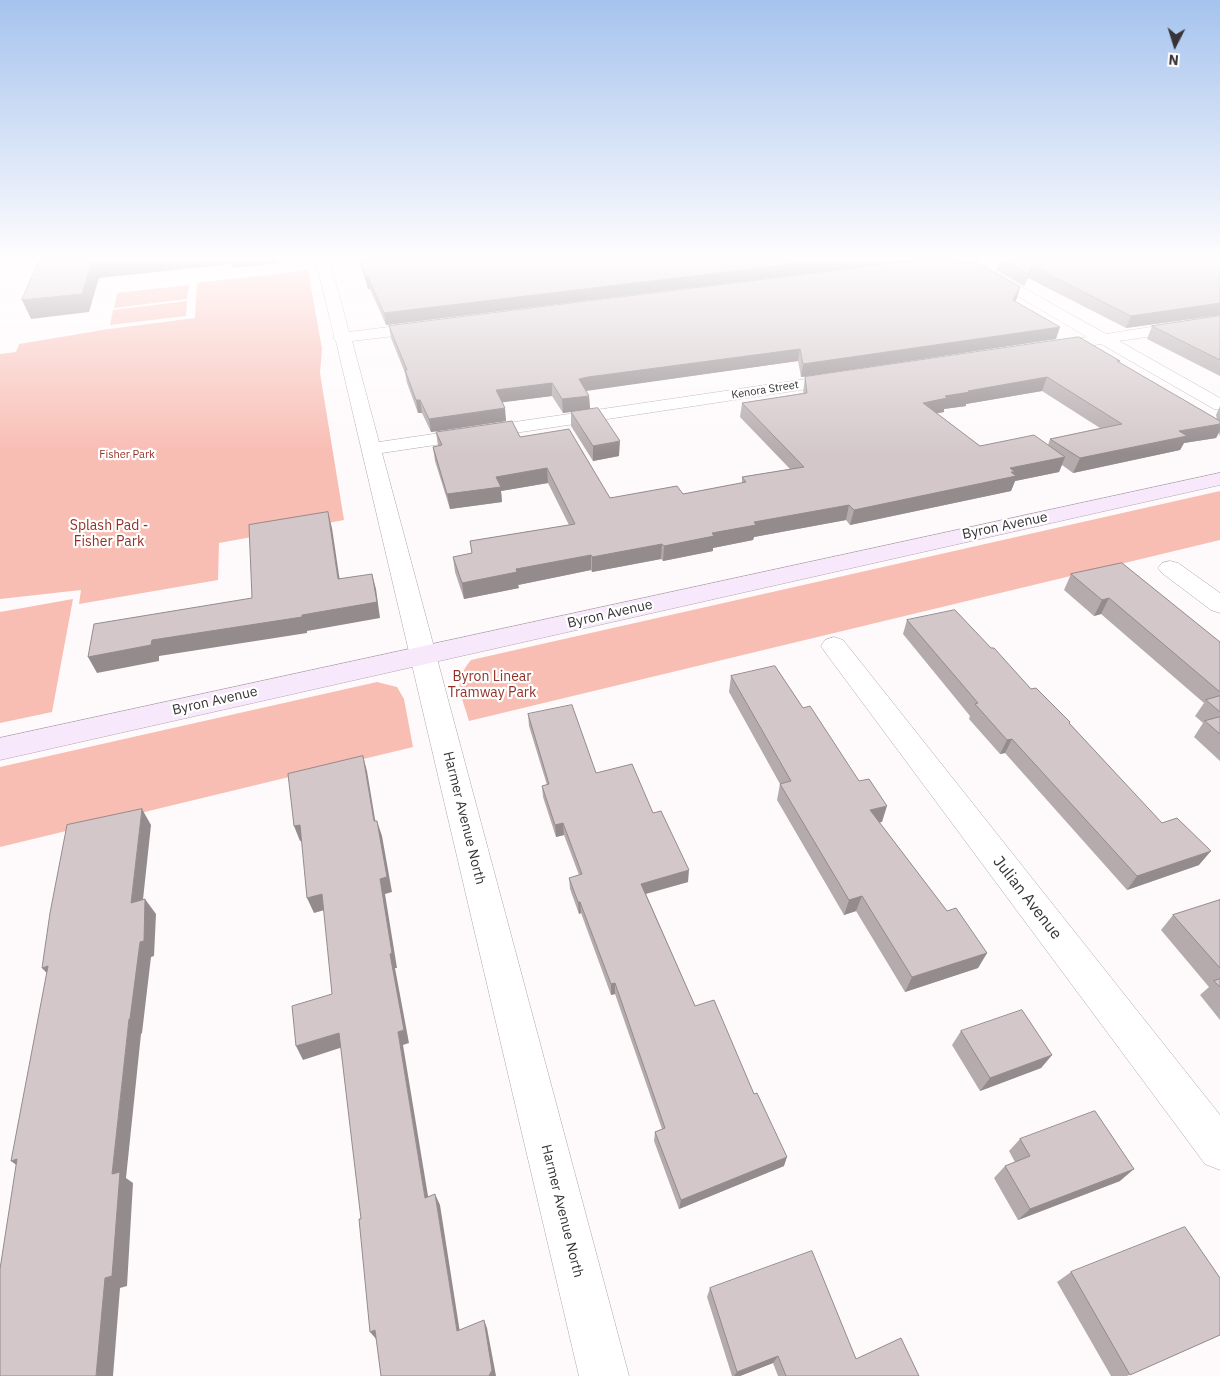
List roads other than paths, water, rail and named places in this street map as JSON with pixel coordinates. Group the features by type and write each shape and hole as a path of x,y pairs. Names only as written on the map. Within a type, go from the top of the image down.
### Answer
{"street":[{"name":"Harmer Avenue North","path":"338,325 424,655 604,1376"},
{"path":"1078,325 1220,405"},
{"path":"1034,350 1193,325"},
{"path":"341,338 438,326"},
{"name":"Kenora Street","path":"370,449 857,376"},
{"name":"Byron Avenue","path":"0,749 1220,479"},
{"path":"1170,568 1220,605"},
{"name":"Julian Avenue","path":"834,646 1220,1149"}],"park label":[{"name":"Fisher Park","path":"127,455"},
{"name":"Splash Pad - Fisher Park","path":"109,534"},
{"name":"Byron Linear Tramway Park","path":"492,686"}]}
